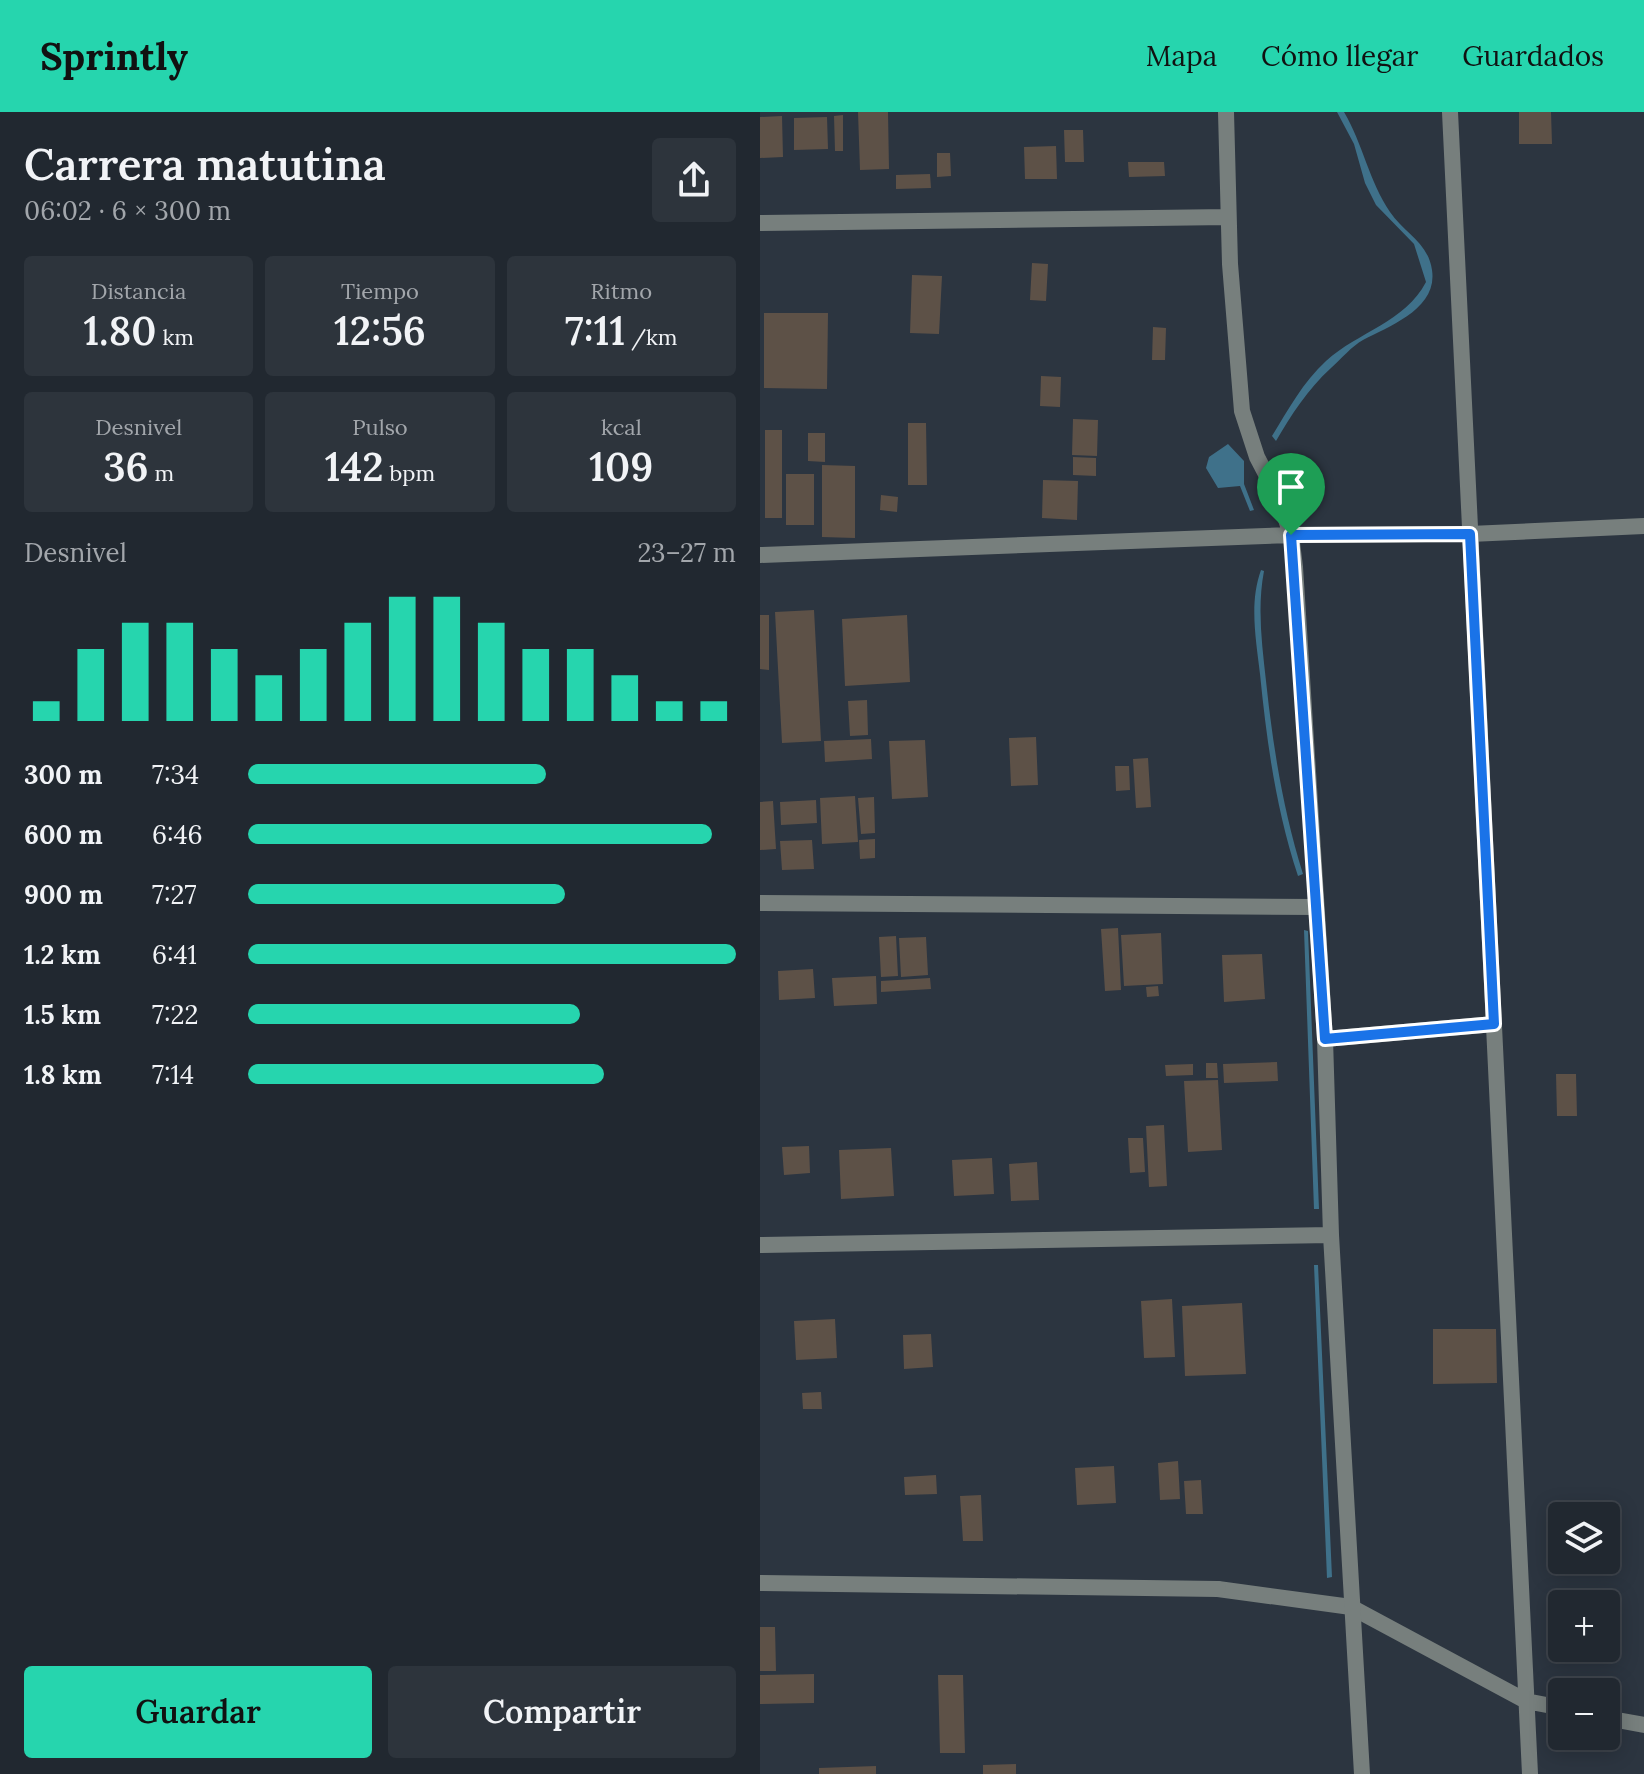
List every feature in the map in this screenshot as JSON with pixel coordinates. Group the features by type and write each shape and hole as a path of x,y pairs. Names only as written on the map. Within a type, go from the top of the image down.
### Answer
{"street":[{"path":"1226,112 1228,217 1242,411 1291,535 1325,1039 1331,1235 1362,1774"},
{"path":"1450,112 1530,1774"},
{"path":"760,223 1228,217"},
{"path":"760,555 1291,535 1470,534 1644,526"},
{"path":"760,903 1316,907"},
{"path":"1325,1039 1494,1024"},
{"path":"760,1245 1331,1235"},
{"path":"760,1583 1218,1589 1351,1607 1526,1701 1548,1705"},
{"path":"1620,1721 1644,1725"}],"water":[{"path":"1337,112 1344,112 1351,124 1390,212 1426,252 1432,270 1432,284 1420,306 1359,343 1322,376 1276,441 1272,436 1318,369 1339,351 1394,317 1417,296 1426,282 1414,244 1376,205 1365,183 1354,144"},
{"path":"1228,444 1244,461 1244,484 1254,510 1250,511 1240,486 1218,488 1206,468 1209,457"},
{"path":"1261,570 1264,571 1261,626 1269,706 1284,802 1303,874 1298,876 1278,801 1266,726 1254,621 1255,595"},
{"path":"1304,930 1308,931 1319,1209 1314,1209"},
{"path":"1314,1265 1318,1265 1332,1577 1327,1578"}],"building":[{"path":"858,112 888,112 889,169 860,170"},
{"path":"1519,112 1551,112 1552,144 1519,144"},
{"path":"843,115 843,151 835,151 834,116"},
{"path":"782,116 783,157 760,158 760,117"},
{"path":"827,117 828,149 794,150 794,118"},
{"path":"1064,130 1083,130 1084,162 1065,162"},
{"path":"1056,146 1057,179 1025,179 1024,147"},
{"path":"937,153 950,153 951,176 937,177"},
{"path":"1128,162 1164,162 1165,176 1129,177"},
{"path":"930,174 931,188 896,189 896,175"},
{"path":"1032,263 1048,264 1046,301 1030,300"},
{"path":"912,275 942,276 939,334 910,333"},
{"path":"764,313 828,313 827,389 764,388"},
{"path":"1153,327 1166,328 1165,360 1152,360"},
{"path":"1041,376 1061,377 1060,407 1040,406"},
{"path":"1073,419 1098,420 1097,456 1072,455"},
{"path":"908,423 926,423 927,485 908,485"},
{"path":"765,430 782,430 782,518 765,518"},
{"path":"808,433 825,433 825,462 808,461"},
{"path":"1073,457 1096,458 1096,476 1073,475"},
{"path":"822,465 855,466 855,538 822,537"},
{"path":"786,474 814,474 814,525 786,525"},
{"path":"1043,480 1078,481 1077,520 1042,518"},
{"path":"881,495 898,497 897,512 880,510"},
{"path":"814,610 821,741 782,743 775,612"},
{"path":"760,615 769,615 769,670 760,669"},
{"path":"907,615 910,682 845,686 842,619"},
{"path":"867,700 868,735 850,736 848,701"},
{"path":"1036,737 1038,785 1011,786 1009,738"},
{"path":"871,739 872,759 825,762 824,741"},
{"path":"925,740 928,797 892,799 889,741"},
{"path":"1148,758 1151,807 1136,808 1133,759"},
{"path":"1115,766 1129,766 1130,790 1116,791"},
{"path":"855,796 858,842 822,844 820,798"},
{"path":"874,797 875,833 861,834 858,798"},
{"path":"816,800 817,823 781,825 780,802"},
{"path":"773,801 776,849 760,850 760,802"},
{"path":"875,839 875,858 860,859 859,840"},
{"path":"812,840 814,869 782,870 780,841"},
{"path":"1118,928 1121,990 1105,991 1101,929"},
{"path":"1161,933 1163,984 1124,986 1121,935"},
{"path":"896,936 898,976 881,977 879,937"},
{"path":"926,937 928,975 901,977 899,938"},
{"path":"1262,954 1265,999 1224,1002 1222,955"},
{"path":"813,969 815,998 779,1000 778,971"},
{"path":"876,976 877,1004 834,1006 832,978"},
{"path":"930,978 931,989 881,992 881,981"},
{"path":"1158,986 1159,996 1147,997 1146,987"},
{"path":"1277,1062 1278,1081 1224,1083 1223,1064"},
{"path":"1206,1063 1217,1063 1218,1078 1206,1078"},
{"path":"1193,1064 1193,1075 1166,1076 1165,1065"},
{"path":"1556,1074 1576,1074 1577,1116 1557,1116"},
{"path":"1218,1080 1222,1150 1188,1152 1184,1081"},
{"path":"1164,1125 1167,1186 1149,1187 1146,1126"},
{"path":"1128,1138 1143,1138 1145,1172 1130,1173"},
{"path":"809,1146 810,1173 784,1175 782,1147"},
{"path":"891,1148 894,1196 841,1199 839,1150"},
{"path":"992,1158 994,1194 954,1196 952,1160"},
{"path":"1037,1162 1039,1200 1011,1201 1009,1164"},
{"path":"1172,1299 1175,1357 1144,1358 1141,1301"},
{"path":"1242,1303 1246,1374 1185,1376 1182,1306"},
{"path":"835,1319 837,1358 796,1360 794,1321"},
{"path":"1433,1329 1496,1329 1497,1383 1433,1384"},
{"path":"931,1334 933,1367 904,1369 903,1335"},
{"path":"821,1392 822,1409 803,1409 802,1393"},
{"path":"1178,1461 1180,1499 1160,1500 1158,1463"},
{"path":"1114,1466 1116,1503 1077,1505 1075,1468"},
{"path":"936,1475 937,1494 905,1495 904,1477"},
{"path":"1201,1480 1203,1514 1186,1514 1184,1481"},
{"path":"981,1495 983,1541 963,1541 960,1496"},
{"path":"760,1627 775,1627 776,1671 760,1671"},
{"path":"814,1674 814,1703 760,1704 760,1675"},
{"path":"938,1675 963,1675 965,1753 940,1753"},
{"path":"1016,1764 1016,1774 983,1774 983,1765"},
{"path":"876,1766 876,1774 819,1774 819,1768"}],"route":[{"path":"1470,534 1494,1024 1325,1039 1291,535 1470,534"}]}
